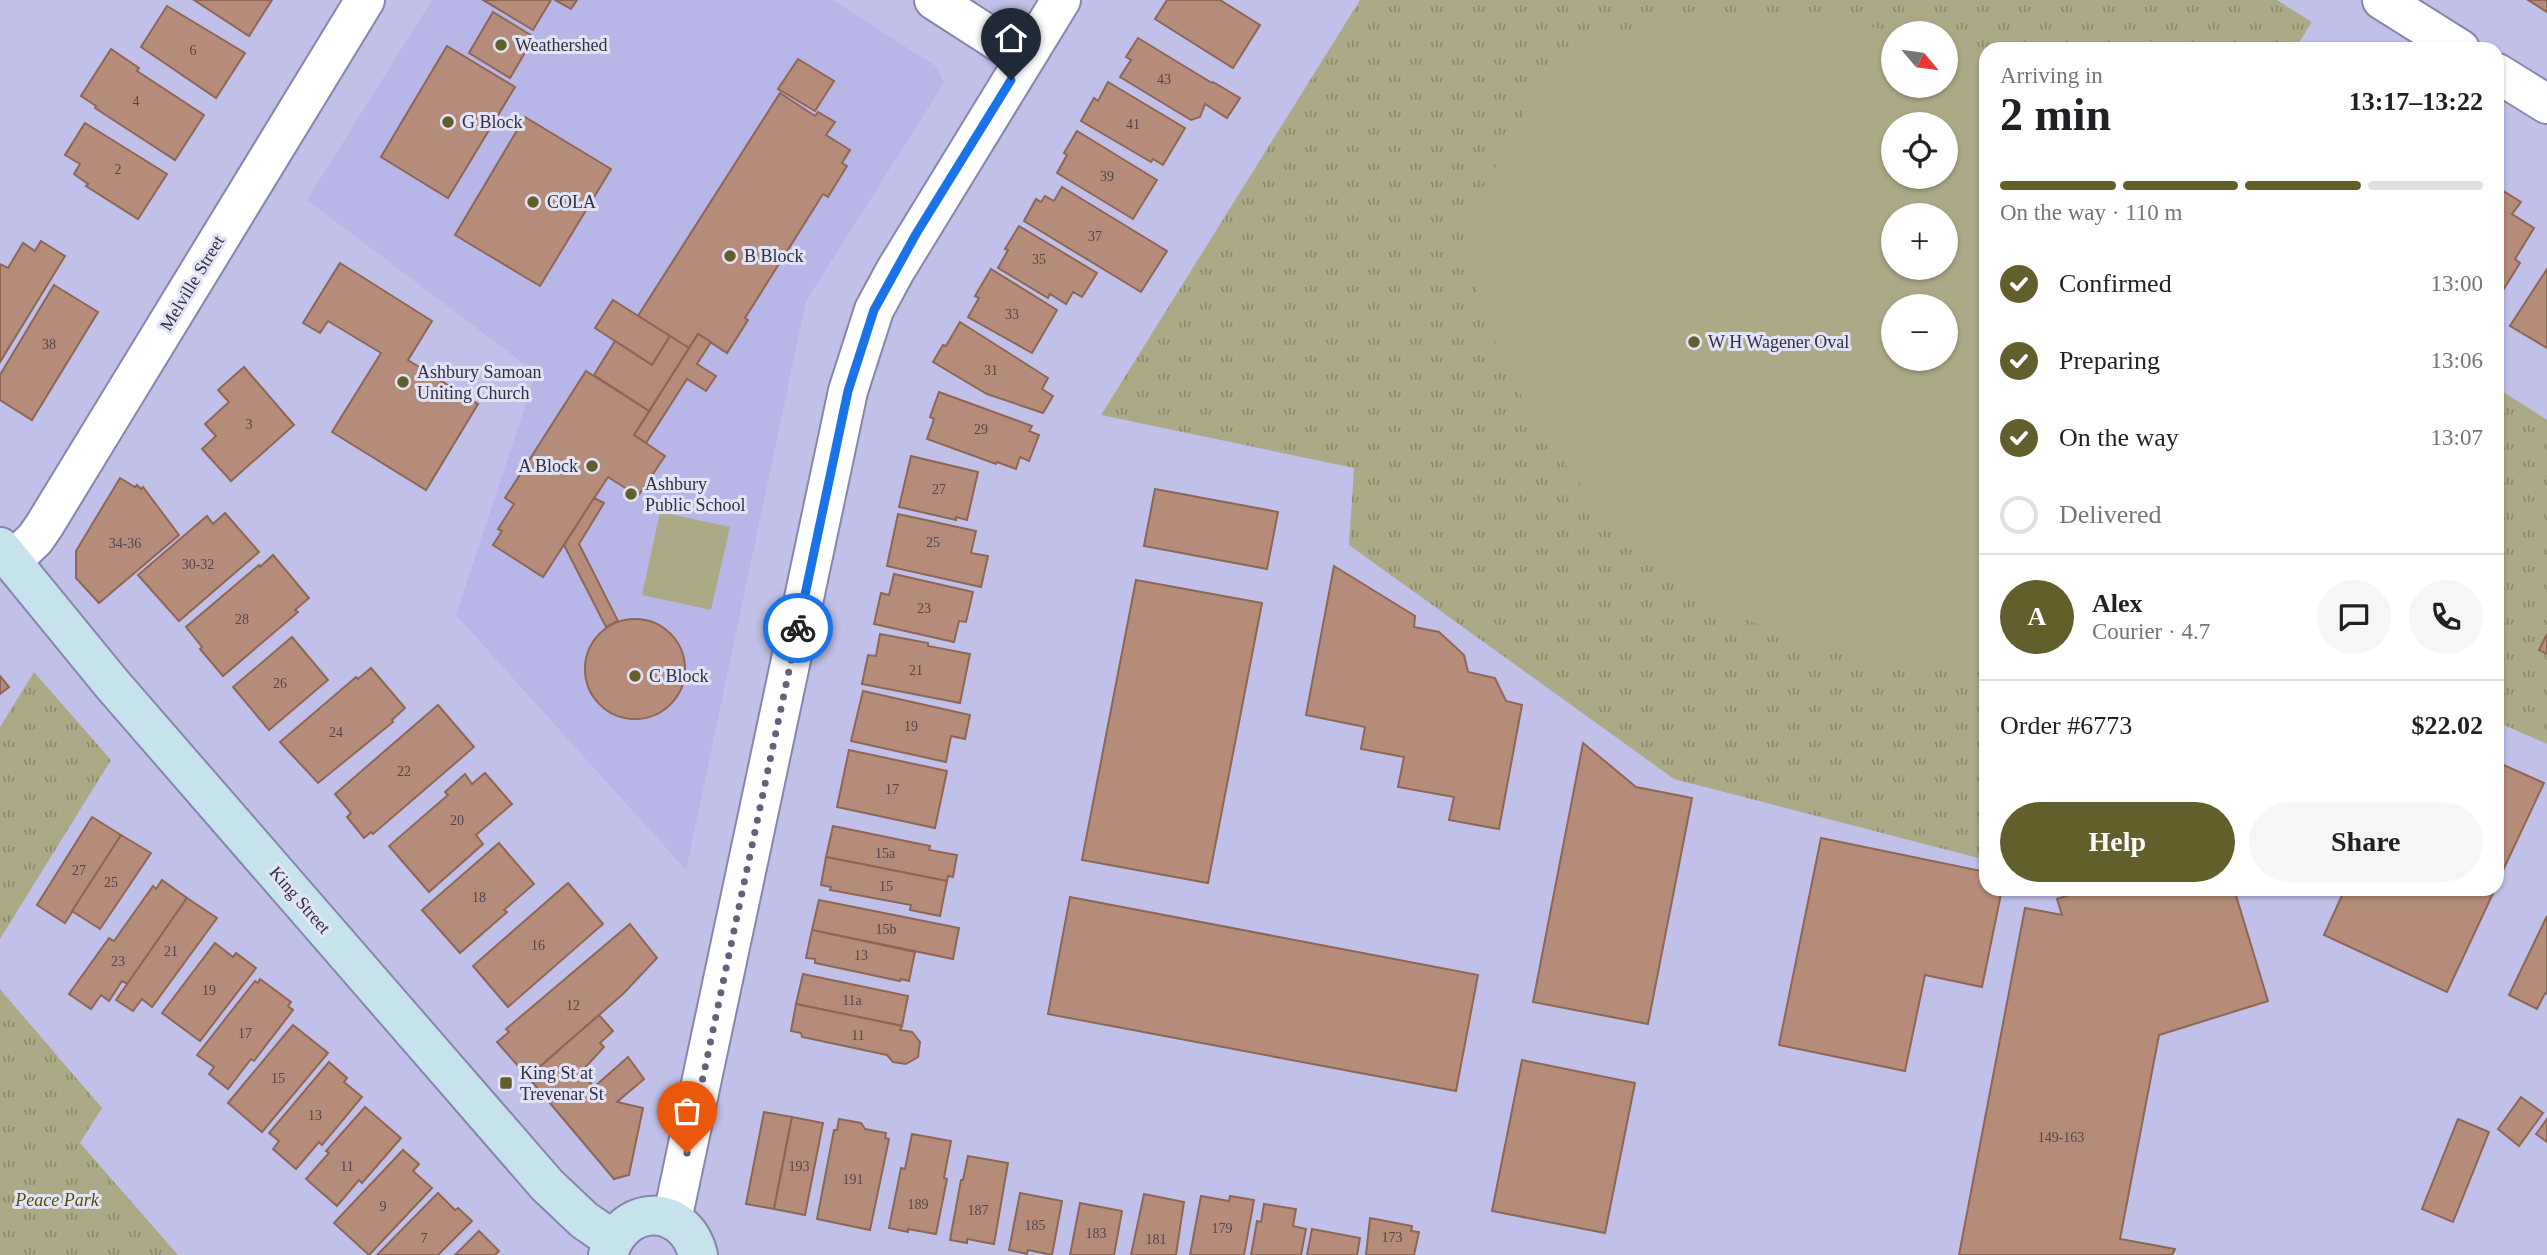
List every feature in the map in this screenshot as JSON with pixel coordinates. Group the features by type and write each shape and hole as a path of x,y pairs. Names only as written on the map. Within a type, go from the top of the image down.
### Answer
{"main road":[{"name":"King Street","path":"6,554 112,684 547,1185 610,1247"},
{"path":"610,1247 621,1229 632,1220 659,1216 673,1220 684,1228 693,1240 698,1255"}],"street":[{"name":"Melville Street","path":"6,554 35,539 44,526 365,0"},
{"path":"934,0 1024,58"},
{"path":"673,1220 848,391 859,352 874,310 895,271 1061,0"},
{"path":"2382,0 2449,42"},
{"path":"2504,77 2547,104"}],"shaded area":[{"name":"Ashbury Public School","path":"432,0 833,0 937,67 944,83 806,301 686,870 456,615 536,373 307,200"}],"green space":[{"path":"1360,0 2277,0 2312,22 2299,42 1979,42 1979,858 1674,779 1349,545 1354,468 1101,415"},
{"name":"W H Wagener Oval","path":"1776,14 1845,21 1881,29 1881,98 1958,98 1958,53 1979,61 1979,668 1899,664 1841,653 1785,636 1715,602 1675,575 1637,544 1602,510 1543,432 1518,390 1497,346 1476,288 1469,243 1472,218 1488,180 1533,100 1562,62 1593,43 1617,34 1671,22"},
{"path":"2504,392 2547,420 2547,744 2504,725"},
{"path":"660,512 730,527 711,610 642,595"},
{"path":"34,672 111,760 0,939 0,727"},
{"name":"Peace Park","path":"0,989 102,1108 80,1143 178,1255 0,1255"}],"building":[{"path":"194,0 272,0 249,36"},
{"path":"483,0 551,0 533,30"},
{"path":"555,0 577,0 571,9"},
{"path":"1167,0 1220,0 1260,25 1233,68 1155,19"},
{"path":"2528,0 2547,0 2547,12"},
{"path":"167,6 245,53 216,98 141,47"},
{"name":"Weathershed","path":"493,12 534,37 510,78 469,53"},
{"path":"1138,38 1240,98 1227,118 1205,104 1200,117 1191,120 1120,77 1131,60 1126,57"},
{"name":"G Block","path":"447,46 515,87 448,198 381,157"},
{"path":"111,49 139,68 137,71 204,115 175,160 81,96"},
{"path":"798,59 834,81 815,111 778,89"},
{"path":"1108,82 1185,128 1163,165 1153,159 1151,162 1081,121 1094,98 1098,101"},
{"name":"B Block","path":"780,93 815,116 818,112 835,122 826,135 850,150 842,163 847,166 828,197 823,194 745,318 748,320 727,353 698,334 689,348 638,316"},
{"name":"COLA","path":"525,117 611,169 540,286 455,235"},
{"path":"85,123 167,174 138,219 86,186 88,184 74,174 80,164 65,155"},
{"path":"1077,131 1157,180 1133,219 1057,173 1067,155 1064,153"},
{"path":"1062,187 1167,251 1141,292 1024,221 1036,199 1041,202 1045,196 1054,201"},
{"path":"2504,191 2521,202 2512,214 2534,228 2515,259 2520,263 2504,289"},
{"path":"1019,226 1097,273 1082,297 1073,292 1066,304 1050,294 1048,298 998,268 1008,250 1005,249"},
{"path":"41,241 65,256 0,362 0,264 8,268 23,243 35,251"},
{"name":"Ashbury Samoan Uniting Church","path":"340,263 432,321 408,360 478,404 426,490 332,432 381,353 328,321 320,333 303,323"},
{"path":"991,269 1057,310 1032,353 968,317 979,298 975,296"},
{"path":"2547,269 2547,348 2510,326"},
{"path":"54,285 98,312 32,420 0,400 0,375"},
{"path":"613,300 670,336 652,365 595,328"},
{"path":"960,322 1048,378 1042,389 1053,396 1043,413 987,394 933,362"},
{"path":"698,334 711,342 697,364 716,376 706,391 687,379 646,443 634,435"},
{"path":"670,336 689,348 649,411 594,375 615,341 652,365"},
{"path":"244,367 294,425 231,481 202,449 216,436 205,424 229,402 218,390"},
{"name":"A Block","path":"586,371 649,411 634,435 665,456 638,496 608,477 543,577 493,545 502,531 498,529 514,504 505,498"},
{"path":"939,392 1032,426 1029,431 1039,435 1029,461 1020,457 1016,469 927,439 934,419 930,417"},
{"path":"911,456 978,472 967,520 899,507"},
{"path":"120,478 135,487 143,487 179,535 99,603 76,578 76,551"},
{"path":"1155,489 1278,512 1267,569 1144,546"},
{"path":"594,498 604,503 579,544 618,621 606,627 564,545"},
{"path":"225,513 259,552 179,621 138,575 207,516 213,524"},
{"path":"898,514 976,531 971,553 988,556 981,587 887,566"},
{"path":"273,555 309,598 295,610 298,612 223,676 186,627"},
{"path":"1334,566 1415,616 1414,627 1439,632 1464,655 1468,672 1495,678 1506,701 1522,705 1499,829 1449,820 1454,797 1398,787 1404,757 1361,749 1365,727 1306,715"},
{"path":"894,574 973,592 966,622 959,621 954,642 874,624 881,593 889,595"},
{"path":"1136,580 1262,603 1208,883 1082,860"},
{"name":"C Block","path":"635,619 654,622 671,633 682,650 685,669 682,688 671,705 654,716 635,719 616,716 599,705 588,688 585,669 588,650 599,633 616,622"},
{"path":"880,634 970,654 960,703 862,684 868,655 876,656"},
{"path":"2547,634 2547,654 2539,650"},
{"path":"292,637 328,680 269,730 233,687"},
{"path":"371,668 405,708 393,722 318,783 280,742 356,677 358,679"},
{"path":"0,676 9,687 0,694"},
{"path":"863,691 970,715 965,739 951,736 946,762 851,741"},
{"path":"438,705 474,747 373,834 371,832 364,838 347,817 351,813 335,794"},
{"path":"1583,743 1636,787 1692,798 1648,1024 1533,1002"},
{"path":"849,750 947,771 935,828 837,807"},
{"path":"2504,765 2544,783 2504,868"},
{"path":"485,773 512,804 476,835 483,844 429,892 389,846 448,795 445,792 465,774 472,784"},
{"path":"92,817 121,835 65,923 37,905"},
{"path":"833,826 930,846 929,850 957,855 953,877 948,876 947,881 826,857"},
{"path":"121,835 151,853 100,929 72,911"},
{"path":"1821,838 1979,871 1979,896 2001,896 1982,987 1925,975 1905,1071 1779,1045"},
{"path":"499,843 534,884 460,953 422,910"},
{"path":"826,857 947,881 940,916 910,910 911,905 830,890 831,887 821,885"},
{"path":"162,880 187,898 128,984 122,981 109,1001 101,995 91,1009 69,994 109,938 114,941 153,886 156,889"},
{"path":"568,883 603,924 508,1007 473,966"},
{"path":"2066,896 2236,896 2268,1001 2159,1035 2120,1239 2175,1249 2172,1255 1959,1255 2025,908 2062,915 2057,899"},
{"path":"2342,896 2492,896 2447,992 2324,935"},
{"path":"1070,897 1478,975 1456,1091 1048,1014"},
{"path":"187,898 217,918 152,1007 142,999 133,1011 116,1000"},
{"path":"819,900 959,928 953,959 812,930"},
{"path":"2547,916 2547,994 2545,993 2537,1009 2509,995"},
{"path":"630,924 657,958 623,994 528,1077 497,1042 509,1032 506,1029"},
{"path":"812,930 915,952 909,981 815,963 815,959 806,958"},
{"path":"215,943 233,957 236,953 256,968 200,1041 162,1013"},
{"path":"803,974 908,996 902,1026 796,1004"},
{"path":"260,979 291,1002 288,1006 293,1010 254,1061 251,1059 228,1089 209,1074 214,1067 197,1055 255,981 258,983"},
{"path":"796,1004 902,1026 900,1030 912,1032 920,1042 918,1057 906,1064 893,1062 887,1055 802,1037 801,1033 791,1031"},
{"path":"599,1015 613,1031 600,1043 604,1047 581,1072 594,1087 628,1057 644,1079 617,1102 643,1108 629,1175 614,1179 528,1077"},
{"path":"293,1025 328,1053 262,1132 228,1103"},
{"path":"1522,1060 1635,1083 1605,1233 1492,1211"},
{"path":"329,1062 347,1078 344,1082 362,1097 322,1145 319,1142 296,1169 273,1149 279,1141 269,1133"},
{"path":"2521,1097 2543,1113 2519,1146 2498,1129"},
{"path":"365,1107 401,1138 362,1183 359,1180 337,1206 306,1179 329,1153 326,1151"},
{"path":"764,1112 792,1117 774,1209 746,1204"},
{"path":"792,1117 823,1123 805,1215 774,1209"},
{"path":"839,1119 861,1123 865,1129 886,1133 885,1138 889,1139 870,1230 817,1219 834,1130 837,1130"},
{"path":"2458,1119 2489,1132 2453,1222 2422,1209"},
{"path":"2547,1119 2547,1142 2536,1134"},
{"path":"912,1134 951,1141 944,1178 947,1179 936,1234 889,1228 901,1168 905,1169"},
{"path":"403,1150 419,1164 413,1171 432,1188 369,1255 334,1223"},
{"path":"968,1156 1008,1163 994,1244 967,1239 967,1243 950,1240"},
{"path":"438,1193 455,1210 458,1208 472,1221 438,1255 377,1255"},
{"path":"1020,1193 1062,1201 1052,1255 1028,1250 1027,1254 1009,1250"},
{"path":"1144,1194 1184,1202 1176,1255 1131,1255"},
{"path":"1201,1196 1229,1201 1230,1196 1254,1200 1244,1255 1190,1255"},
{"path":"1080,1203 1122,1211 1114,1255 1070,1255"},
{"path":"1264,1204 1296,1209 1293,1226 1306,1229 1301,1255 1251,1255 1257,1221 1261,1222"},
{"path":"1370,1218 1412,1226 1411,1231 1419,1232 1414,1255 1366,1255"},
{"path":"1312,1229 1360,1238 1357,1255 1307,1255"},
{"path":"479,1231 499,1251 495,1255 455,1255"}],"way so far":[{"path":"687,1153 798,628"}],"place":[{"name":"Weathershed","path":"501,45"},
{"name":"G Block","path":"448,122"},
{"name":"COLA","path":"533,202"},
{"name":"B Block","path":"730,256"},
{"name":"W H Wagener Oval","path":"1694,342"},
{"name":"Ashbury Samoan Uniting Church","path":"403,382"},
{"name":"A Block","path":"592,466"},
{"name":"Ashbury Public School","path":"631,494"},
{"name":"C Block","path":"635,676"},
{"name":"King St at Trevenar St","path":"506,1083"}],"route":[{"path":"798,628 848,391 874,310 916,234 1011,80"}]}
